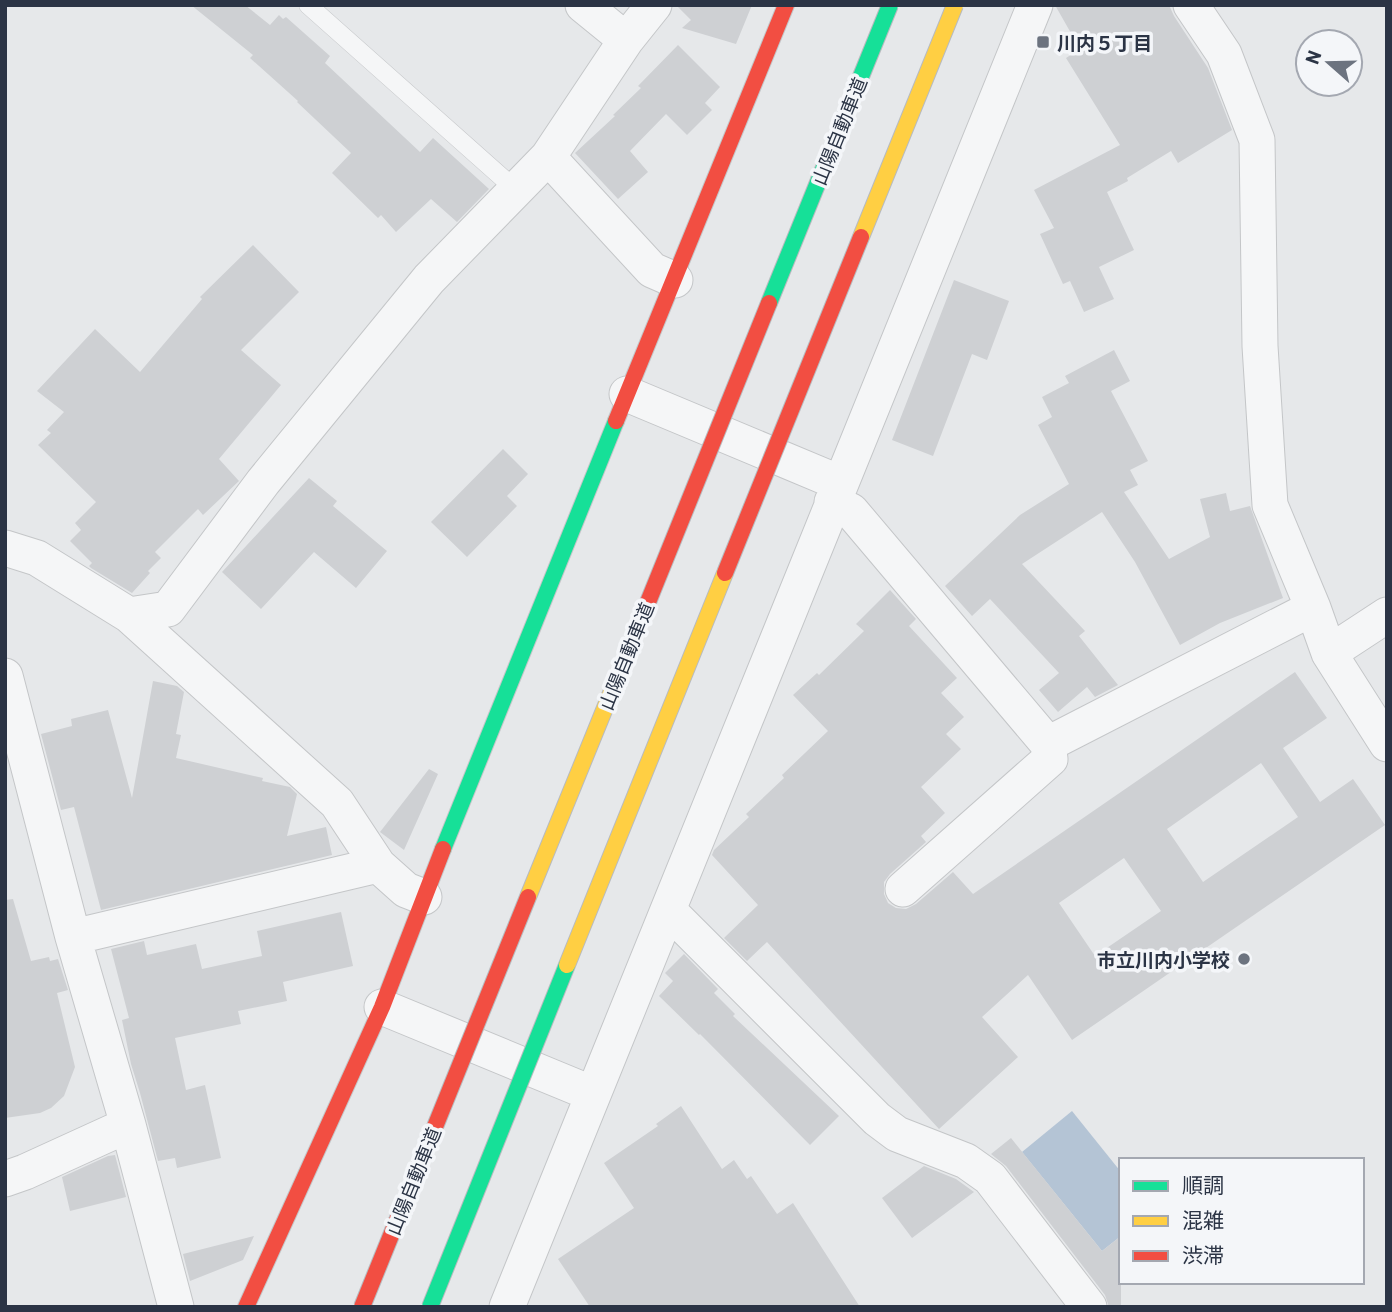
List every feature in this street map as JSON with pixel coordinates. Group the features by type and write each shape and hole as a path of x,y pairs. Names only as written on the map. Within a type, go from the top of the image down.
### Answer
{"main road":[{"path":"246,1307 382,1007 424,897 786,5"},
{"name":"山陽自動車道","path":"362,1307 890,5"},
{"path":"430,1307 956,5"}],"street":[{"path":"583,5 626,40"},
{"path":"129,615 168,609 263,482 429,279 548,157 626,40 653,5"},
{"path":"516,1303 593,1094 1035,5"},
{"path":"1191,5 1224,54 1257,140 1260,346 1270,505 1329,653 1387,744"},
{"path":"548,157 652,271 675,280"},
{"path":"627,394 836,492 1048,744 1050,759 903,890"},
{"path":"5,548 37,558 129,615 337,803 378,865 406,890 424,897"},
{"path":"1048,744 1313,608"},
{"path":"1329,653 1387,615"},
{"path":"5,676 73,937 128,1125 176,1307"},
{"path":"73,937 378,865"},
{"path":"668,910 877,1119 897,1133 966,1161 990,1178 1088,1307"},
{"path":"382,1007 593,1094"},
{"path":"5,1179 128,1125"}],"lane":[{"path":"309,5 516,190"}],"water":[{"path":"1072,1111 1119,1170 1119,1238 1102,1251 1022,1152"}],"building":[{"path":"191,5 245,5 270,25 279,15 283,19 286,17 330,56 325,63 420,152 433,138 489,189 457,222 431,199 396,232 381,215 378,218 332,173 351,153 250,58 253,55"},
{"path":"676,5 752,5 736,44 682,28 691,20"},
{"path":"1055,5 1169,5 1208,68 1232,130 1178,163 1171,151 1107,192 1134,250 1099,267 1114,299 1084,312 1070,281 1063,284 1040,234 1054,228 1034,190 1120,145 1066,58 1080,49"},
{"path":"678,45 720,87 705,103 712,110 687,135 666,114 630,151 648,172 618,199 575,153 615,116 613,115 641,88 638,86"},
{"path":"253,245 299,292 241,350 281,385 219,459 239,481 203,515 198,509 155,552 161,558 132,593 91,568 89,566 92,563 70,541 81,530 75,523 96,502 38,445 51,433 47,430 64,412 37,391 95,329 140,372 202,299 200,297"},
{"path":"954,280 1009,301 987,360 972,354 933,456 892,440"},
{"path":"1114,350 1130,381 1111,391 1148,461 1130,470 1138,485 1124,492 1169,559 1210,537 1200,499 1226,493 1230,511 1250,506 1283,598 1220,623 1180,645 1135,562 1102,512 1022,564 1085,631 1079,636 1118,685 1095,697 1087,687 1058,712 1039,690 1059,673 990,599 972,616 945,586 1020,515 1069,484 1038,425 1052,417 1042,397 1069,383 1065,376"},
{"path":"503,449 528,474 507,496 517,506 467,557 431,522"},
{"path":"309,478 337,501 333,506 387,551 356,588 314,552 261,609 222,572"},
{"path":"890,590 916,619 909,626 957,678 941,693 964,717 946,734 961,749 921,787 945,813 921,836 926,842 884,882 884,894 888,903 896,908 906,909 916,904 953,872 973,894 1295,672 1327,718 1283,748 1320,802 1353,779 1385,825 1072,1040 1028,975 982,1017 1018,1057 939,1129 767,942 747,961 724,938 758,905 712,855 714,850 749,817 746,814 784,778 782,775 828,731 793,695 817,673 819,675 864,631 856,624","holes":["1261,763 1298,817 1203,882 1167,829","1124,858 1161,911 1095,956 1059,903"]},
{"path":"153,681 177,686 184,692 176,734 181,735 176,758 290,787 297,794 287,836 326,827 332,855 101,910 74,807 61,810 41,734 72,726 71,719 108,710 132,798"},
{"path":"429,769 438,774 404,850 380,832"},
{"path":"13,899 31,961 49,957 50,961 58,959 68,990 57,993 75,1067 64,1096 51,1108 40,1113 5,1118 5,900"},
{"path":"341,912 353,966 283,982 287,1001 238,1011 241,1024 175,1038 186,1090 205,1085 221,1158 177,1168 175,1158 158,1161 131,1064 122,1020 129,1018 111,949 144,941 147,955 196,944 202,969 262,956 257,931"},
{"path":"684,954 718,989 714,993 735,1014 733,1016 839,1116 810,1145 659,996 673,981 665,973"},
{"path":"681,1106 722,1169 734,1160 747,1179 751,1176 777,1214 793,1203 860,1307 590,1307 558,1259 634,1208 604,1163 658,1126 656,1124"},
{"path":"1011,1138 1102,1251 1119,1238 1121,1307 1109,1307 1105,1295 1006,1166 991,1154"},
{"path":"115,1155 126,1197 70,1211 62,1177"},
{"path":"924,1166 956,1179 974,1192 912,1238 882,1198"},
{"path":"254,1236 243,1260 190,1281 183,1254"}],"traffic: fast":[{"path":"769,303 890,5"},
{"path":"443,849 616,421"},
{"path":"430,1307 567,965"}],"traffic: jam":[{"path":"616,421 786,5"},
{"path":"725,573 861,237"},
{"path":"642,617 769,303"},
{"path":"246,1307 382,1007 443,849"},
{"path":"362,1307 528,897"}],"traffic: slow":[{"path":"861,237 955,5"},
{"path":"567,965 725,573"},
{"path":"528,897 642,617"}],"place":[{"name":"川内５丁目","path":"1043,42"},
{"name":"市立川内小学校","path":"1244,959"}]}
